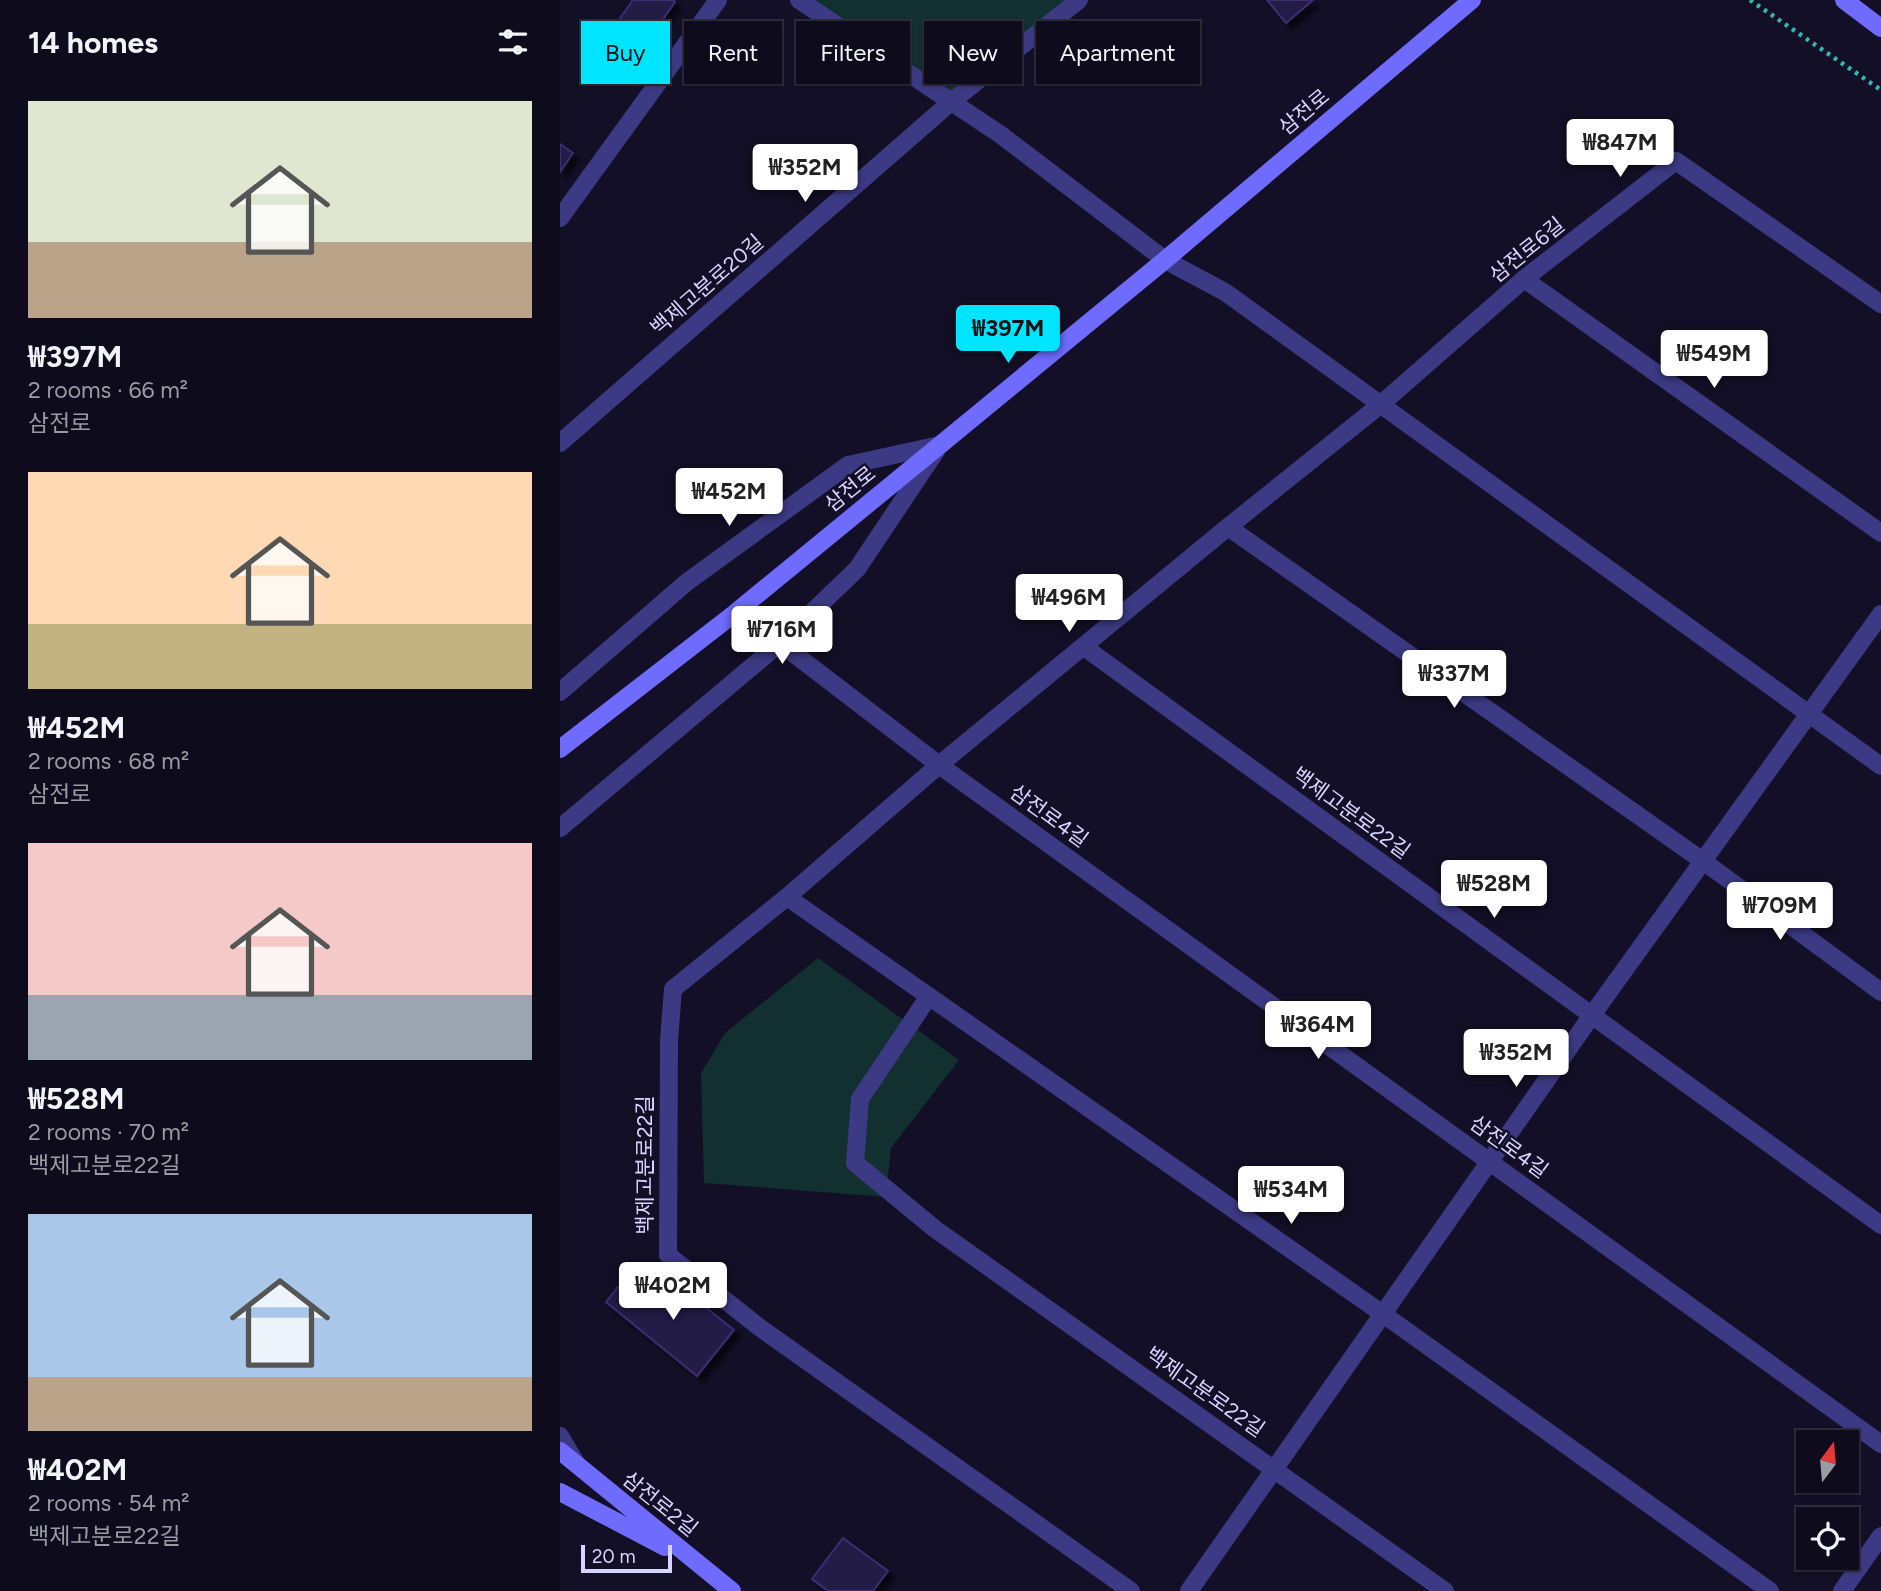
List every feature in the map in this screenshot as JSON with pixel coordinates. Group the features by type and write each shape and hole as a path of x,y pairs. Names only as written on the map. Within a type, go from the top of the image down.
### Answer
{"main road":[{"name":"삼전로","path":"560,749 734,613 1166,260 1472,0"},
{"path":"1843,0 1881,28"},
{"name":"삼전로2길","path":"560,1451 732,1591"},
{"path":"560,1492 698,1564"}],"street":[{"path":"560,218 718,0"},
{"path":"799,0 1000,135 1166,260 1225,292 1881,766"},
{"name":"백제고분로20길","path":"560,443 951,102 1079,0"},
{"name":"삼전로6길","path":"1380,405 1524,279 1675,161 1881,304"},
{"path":"1524,279 1881,533"},
{"path":"1380,405 939,765 787,897 1384,1314 1770,1591"},
{"path":"560,828 780,643 857,569 940,445"},
{"path":"560,692 687,582 848,465 940,445"},
{"path":"1228,527 1703,861 1881,992"},
{"path":"1189,1591 1592,1015 1881,614"},
{"name":"삼전로4길","path":"780,643 939,765 1881,1444"},
{"name":"백제고분로22길","path":"1084,647 1881,1225"},
{"name":"백제고분로22길","path":"787,897 673,989 669,1041 668,1255 759,1327 1131,1591"},
{"name":"백제고분로22길","path":"929,996 860,1100 855,1163 935,1229 1445,1591"},
{"path":"560,1436 578,1466"},
{"path":"1842,1591 1881,1536"}],"path":[{"path":"1750,0 1881,90"}],"green space":[{"path":"799,0 1079,0 1053,21 1036,21 1036,34 1022,45 1022,21 924,21 924,84 910,74 910,21 830,21"},
{"path":"924,84 974,84 951,102"},
{"path":"818,958 959,1060 891,1148 886,1197 704,1183 701,1073 725,1033"}],"building":[{"path":"633,0 675,2 662,21 618,21"},
{"path":"1267,0 1313,0 1286,23"},
{"path":"560,144 573,153 560,172"},
{"path":"674,1282 734,1330 697,1376 606,1302 618,1287"},
{"path":"843,1538 888,1571 873,1591 828,1591 812,1579"}]}
